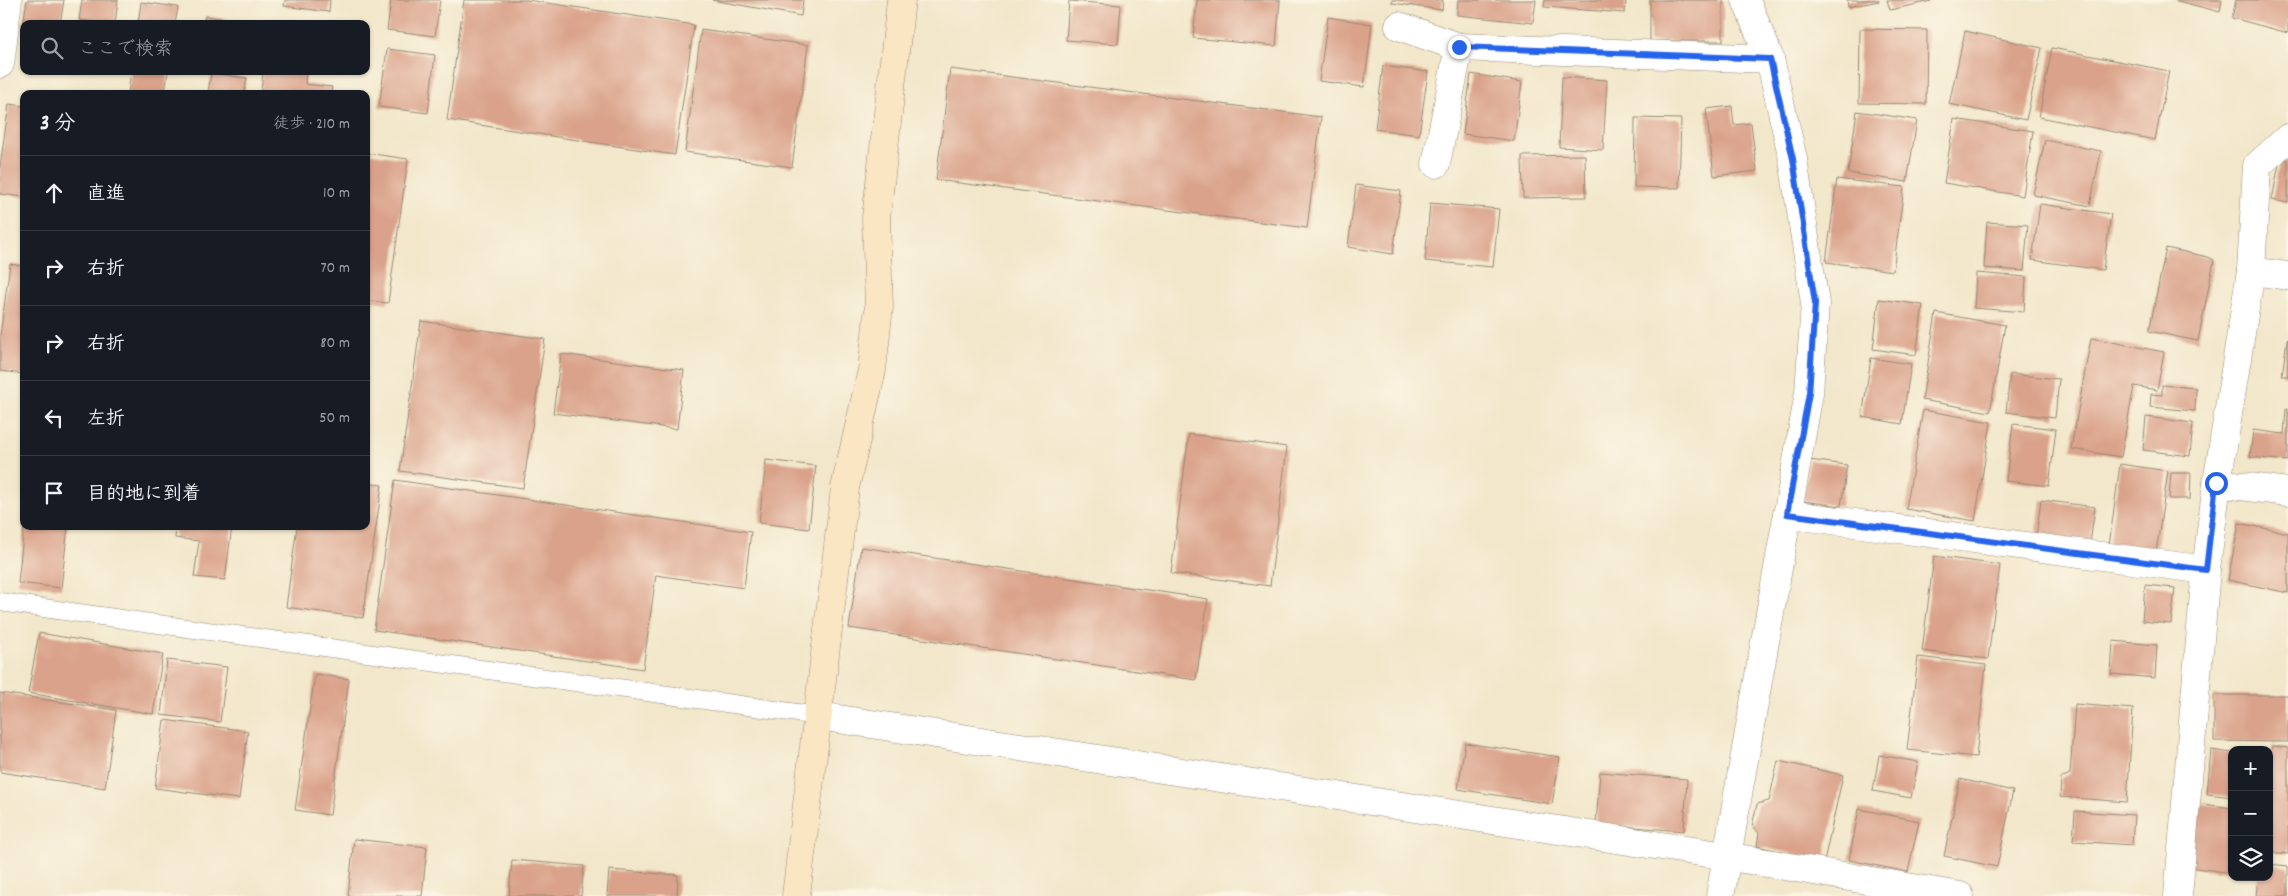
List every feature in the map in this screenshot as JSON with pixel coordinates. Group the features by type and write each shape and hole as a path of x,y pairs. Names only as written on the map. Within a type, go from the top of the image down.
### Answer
{"street":[{"path":"0,64 8,0"},
{"path":"796,896 845,488 872,370 879,307 876,218 901,0"},
{"path":"1720,896 1809,393 1815,303 1793,159 1770,59 1746,0"},
{"path":"1399,26 1459,47 1770,59"},
{"path":"1436,164 1459,47"},
{"path":"2178,896 2206,570 2216,483 2251,271 2257,166 2288,138"},
{"path":"2251,271 2288,276"},
{"path":"2216,483 2288,492"},
{"path":"1787,514 2206,570"},
{"path":"819,716 1726,856 1952,895"}],"lane":[{"path":"0,602 819,716"}],"building":[{"path":"27,0 64,0 61,20 24,20"},
{"path":"82,0 118,0 116,20 79,20"},
{"path":"285,0 330,0 329,12 284,6"},
{"path":"391,0 440,0 435,36 387,30"},
{"path":"464,0 527,0 694,25 675,155 447,120"},
{"path":"712,0 803,0 801,16"},
{"path":"1197,0 1280,0 1276,46 1193,38"},
{"path":"1392,0 1443,0 1442,10 1392,3"},
{"path":"1458,0 1536,0 1533,23 1457,15"},
{"path":"1545,0 1626,0 1625,13 1544,7"},
{"path":"1650,0 1723,0 1723,41 1650,41"},
{"path":"1847,0 1879,0 1879,1 1848,7"},
{"path":"1887,0 1930,0 1931,1 1890,10"},
{"path":"2174,0 2222,0 2220,12"},
{"path":"2236,0 2288,0 2288,33 2232,18"},
{"path":"1069,1 1121,5 1118,44 1066,40"},
{"path":"141,2 178,7 176,20 139,20"},
{"path":"205,16 233,20 204,20"},
{"path":"1328,17 1372,24 1364,87 1319,81"},
{"path":"1860,29 1927,30 1926,104 1859,103"},
{"path":"701,30 808,45 792,167 685,152"},
{"path":"1965,31 2042,48 2026,120 1949,104"},
{"path":"2052,48 2169,71 2155,140 2039,117"},
{"path":"387,49 435,55 428,113 379,107"},
{"path":"1383,66 1428,72 1419,135 1375,129"},
{"path":"950,69 1321,117 1307,228 936,180"},
{"path":"1471,74 1522,82 1514,141 1463,134"},
{"path":"130,75 167,75 166,90 129,90"},
{"path":"211,75 247,78 245,90 209,90"},
{"path":"263,75 306,75 305,84 332,87 332,90 261,90"},
{"path":"1562,77 1607,80 1603,150 1559,147"},
{"path":"9,104 20,105 20,196 0,194 0,166"},
{"path":"1732,106 1734,125 1751,123 1757,171 1714,176 1706,109"},
{"path":"1857,111 1917,120 1907,182 1848,173"},
{"path":"1635,118 1681,119 1679,188 1634,187"},
{"path":"1954,119 2033,131 2023,196 1944,183"},
{"path":"2045,140 2101,151 2090,206 2033,195"},
{"path":"370,154 408,159 388,303 370,301"},
{"path":"1585,155 1586,197 1523,198 1522,156"},
{"path":"2280,159 2288,160 2288,203 2272,200"},
{"path":"1837,179 1904,187 1893,271 1826,262"},
{"path":"1356,185 1401,191 1393,254 1348,247"},
{"path":"1430,203 1499,209 1493,267 1425,261"},
{"path":"2040,204 2111,214 2103,270 2032,260"},
{"path":"1987,222 2028,225 2024,271 1984,268"},
{"path":"2166,248 2214,260 2198,341 2149,331"},
{"path":"10,264 20,265 20,374 0,371 0,336"},
{"path":"1976,273 2026,277 2024,312 1974,308"},
{"path":"1879,299 1923,305 1916,355 1873,349"},
{"path":"1936,313 2005,325 1990,412 1922,400"},
{"path":"421,321 545,339 523,488 400,471"},
{"path":"2091,338 2164,352 2157,390 2134,386 2121,457 2071,449"},
{"path":"2287,339 2288,376 2282,376"},
{"path":"561,354 684,370 677,429 553,413"},
{"path":"1871,358 1911,364 1902,424 1862,417"},
{"path":"2010,374 2059,379 2055,418 2006,412"},
{"path":"2162,385 2196,388 2195,411 2150,407 2151,394 2162,395"},
{"path":"2286,409 2288,409 2288,461 2250,457 2253,430 2284,434"},
{"path":"1923,410 1991,422 1975,521 1906,509"},
{"path":"2146,417 2193,423 2190,456 2143,450"},
{"path":"2013,424 2056,429 2049,486 2006,481"},
{"path":"1189,434 1287,447 1270,586 1171,573"},
{"path":"766,460 816,466 809,529 759,523"},
{"path":"1809,460 1847,465 1841,506 1803,501"},
{"path":"2120,464 2168,471 2156,553 2109,546"},
{"path":"2171,473 2191,473 2190,499 2169,499"},
{"path":"395,480 751,532 744,588 656,575 643,669 374,630"},
{"path":"370,484 382,485 363,618 286,607 296,530 370,530"},
{"path":"2041,500 2095,507 2090,544 2036,537"},
{"path":"2239,523 2288,533 2288,593 2228,580"},
{"path":"24,530 68,530 61,588 18,583"},
{"path":"176,530 231,530 225,580 194,577 199,541 175,538"},
{"path":"861,547 1208,599 1196,680 849,628"},
{"path":"1934,556 2000,565 1988,659 1922,651"},
{"path":"2145,585 2175,588 2171,624 2142,621"},
{"path":"39,633 163,654 153,714 28,693"},
{"path":"2113,641 2157,645 2155,678 2111,674"},
{"path":"1918,657 1986,665 1976,757 1907,750"},
{"path":"167,660 227,667 220,722 161,715"},
{"path":"315,674 349,679 330,815 295,810"},
{"path":"0,693 116,710 105,788 0,772"},
{"path":"2214,695 2288,695 2288,742 2214,741"},
{"path":"2075,704 2133,709 2127,802 2060,797 2061,778 2070,774"},
{"path":"164,720 248,731 239,799 155,788"},
{"path":"1465,743 1560,757 1552,804 1458,789"},
{"path":"2273,746 2288,748 2288,854 2273,852"},
{"path":"2211,750 2228,752 2228,797 2207,794"},
{"path":"1879,755 1918,762 1911,798 1873,791"},
{"path":"1778,761 1843,775 1824,861 1757,846 1759,833 1752,826 1757,804 1769,801"},
{"path":"1600,772 1687,779 1684,831 1596,824"},
{"path":"1960,779 2013,791 1997,867 1944,856"},
{"path":"2197,803 2228,807 2228,872 2189,867"},
{"path":"1859,809 1919,821 1908,872 1849,860"},
{"path":"2075,811 2134,815 2132,845 2073,841"},
{"path":"354,839 427,847 422,896 348,896"},
{"path":"512,860 584,866 581,896 509,896"},
{"path":"2273,864 2288,866 2288,896 2256,896 2258,881 2273,881"},
{"path":"609,870 678,875 677,896 607,896"}],"route":[{"path":"1459,47 1770,59 1793,159 1815,303 1809,393 1787,514 2206,570 2216,483"}]}
